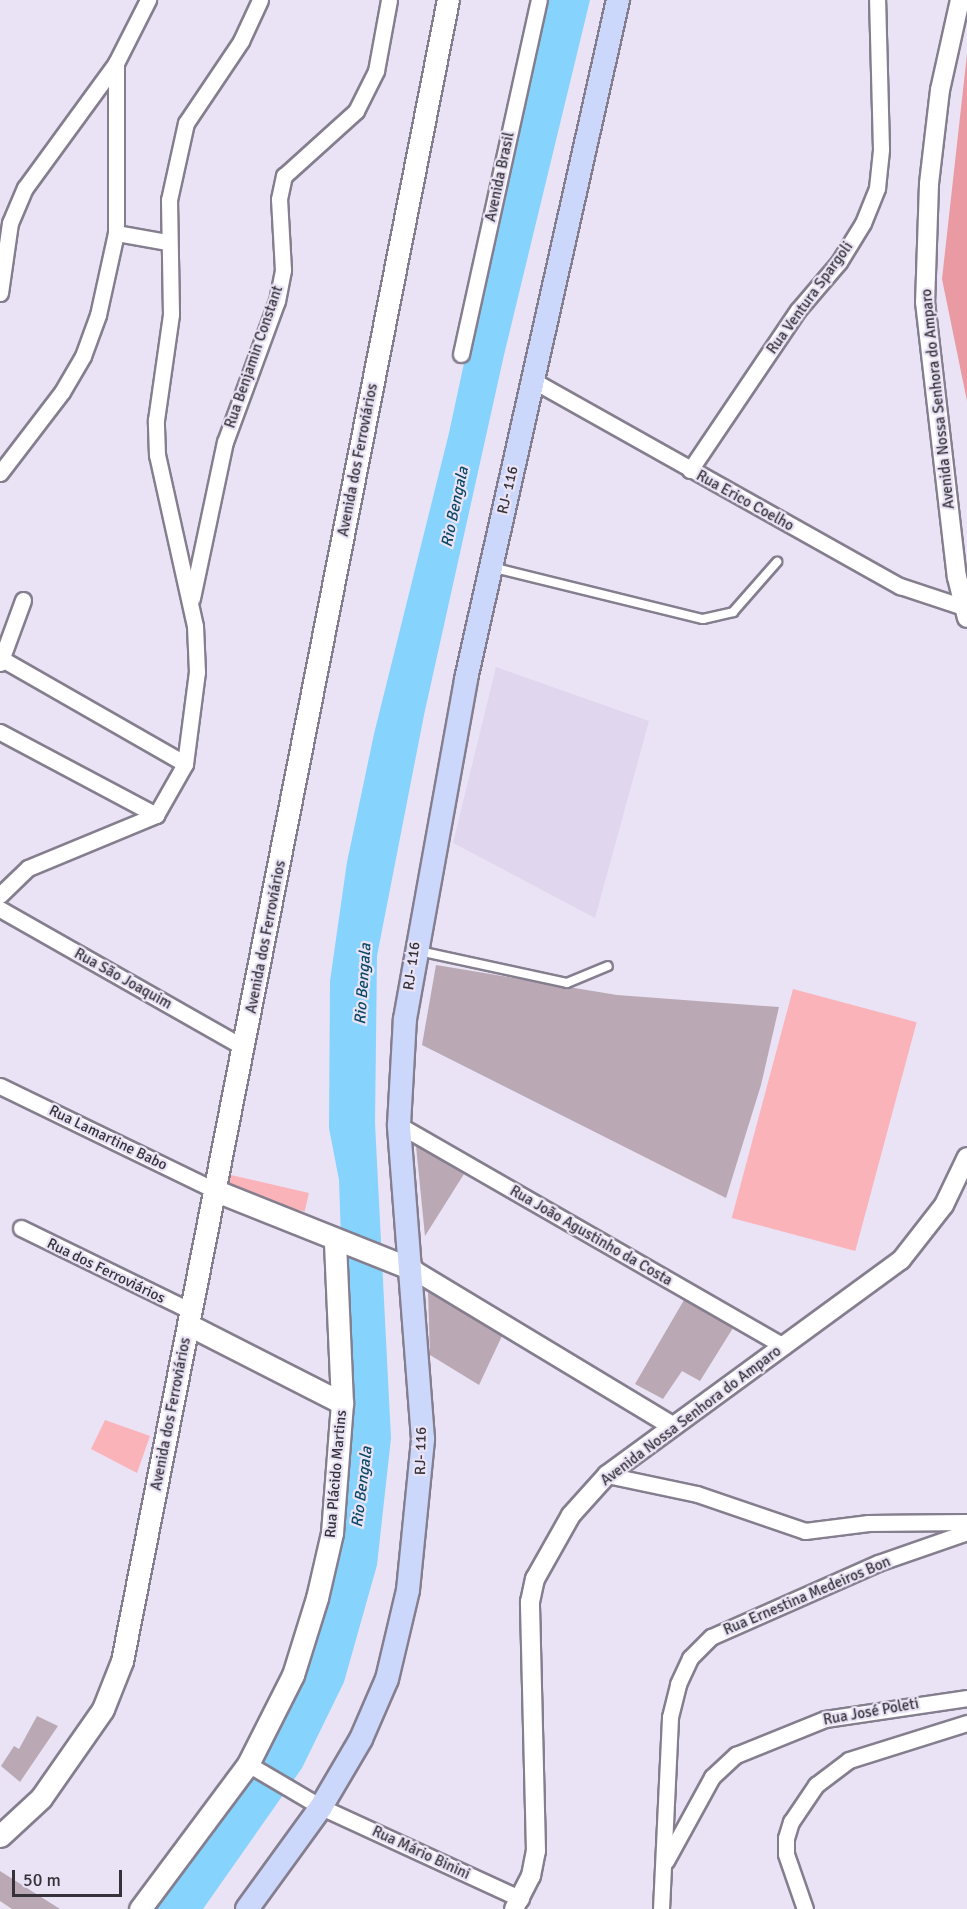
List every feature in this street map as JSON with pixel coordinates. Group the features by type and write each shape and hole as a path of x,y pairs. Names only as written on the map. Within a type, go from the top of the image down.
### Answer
{"main road":[{"name":"Avenida dos Ferroviários","path":"0,1836 41,1798 103,1708 117,1677 245,1048 448,0"},
{"name":"RJ- 116","path":"247,1909 315,1803 361,1739 387,1679 408,1590 423,1439 405,1266 399,1125 400,1077 414,950 490,567 534,381 618,0"},
{"path":"216,1191 405,1266"},
{"name":"Rua Plácido Martins","path":"140,1909 251,1766 293,1674 317,1598 332,1533 342,1403 338,1241"},
{"path":"190,1318 342,1403"}],"street":[{"path":"0,293 10,223 25,188 116,63 148,0"},
{"name":"Rua Benjamin Constant","path":"156,816 185,764 197,672 190,605 157,455 156,420 171,314 167,242 175,159 186,123 242,41 260,0"},
{"name":"Rua Benjamin Constant","path":"190,605 202,534 225,441 277,300 283,270 279,199 284,176 356,111 376,71 389,0"},
{"name":"Avenida Brasil","path":"461,354 539,0"},
{"name":"Rua Ventura Spargoli","path":"690,470 798,310 839,262 863,223 877,188 881,149 877,0"},
{"name":"Avenida Nossa Senhora do Amparo","path":"960,0 940,90 931,172 925,302 965,613"},
{"path":"0,472 83,356 98,315 116,233 116,63"},
{"path":"116,233 167,242"},
{"name":"Rua Erico Coelho","path":"534,381 900,586 965,613"},
{"path":"22,600 1,661 185,764"},
{"path":"0,732 156,816"},
{"path":"0,895 28,868 156,816"},
{"name":"Rua São Joaquim","path":"0,909 245,1048"},
{"name":"Rua Lamartine Babo","path":"0,1086 216,1191"},
{"name":"Rua João Agustinho da Costa","path":"399,1125 784,1346"},
{"name":"Avenida Nossa Senhora do Amparo","path":"517,1904 531,1876 537,1829 532,1590 571,1515 608,1475 672,1426 875,1282 916,1245 944,1205 967,1157"},
{"name":"Rua dos Ferroviários","path":"21,1228 190,1318"},
{"path":"405,1266 672,1426"},
{"path":"608,1475 697,1494 805,1531 868,1522 967,1522"},
{"name":"Rua Ernestina Medeiros Bon","path":"661,1909 670,1717 678,1683 690,1658 711,1637 878,1563 967,1532"},
{"name":"Rua José Poleti","path":"663,1866 712,1777 736,1755 825,1719 967,1698"},
{"path":"805,1909 786,1854 786,1838 790,1822 816,1785 849,1760 967,1723"},
{"name":"Rua Mário Binini","path":"251,1766 315,1803 517,1904"}],"lane":[{"path":"490,567 703,619 733,612 777,562"},
{"path":"414,950 567,984 608,966"}],"shaded area":[{"path":"967,54 967,401 942,279"},
{"path":"496,667 649,721 595,918 453,843"},
{"path":"793,989 917,1022 855,1251 732,1218"},
{"path":"231,1175 309,1193 305,1212 227,1194"},
{"path":"105,1420 150,1436 137,1473 91,1449"}],"water":[{"name":"Rio Bengala","path":"542,0 590,0 504,355 424,715 377,956 375,1123 391,1438 377,1565 344,1682 302,1768 203,1909 153,1909 262,1758 288,1709 320,1622 343,1297 339,1180 329,1128 330,981 347,862 374,734 449,433"}],"building":[{"path":"436,965 617,995 779,1007 761,1085 726,1198 422,1045"},
{"path":"416,1146 464,1174 425,1236"},
{"path":"428,1292 502,1336 479,1385 430,1355"},
{"path":"684,1300 733,1328 700,1381 682,1371 663,1399 635,1384"},
{"path":"37,1716 58,1726 20,1782 1,1766 14,1746 19,1749"},
{"path":"0,1871 60,1909 12,1909 0,1901"}]}
